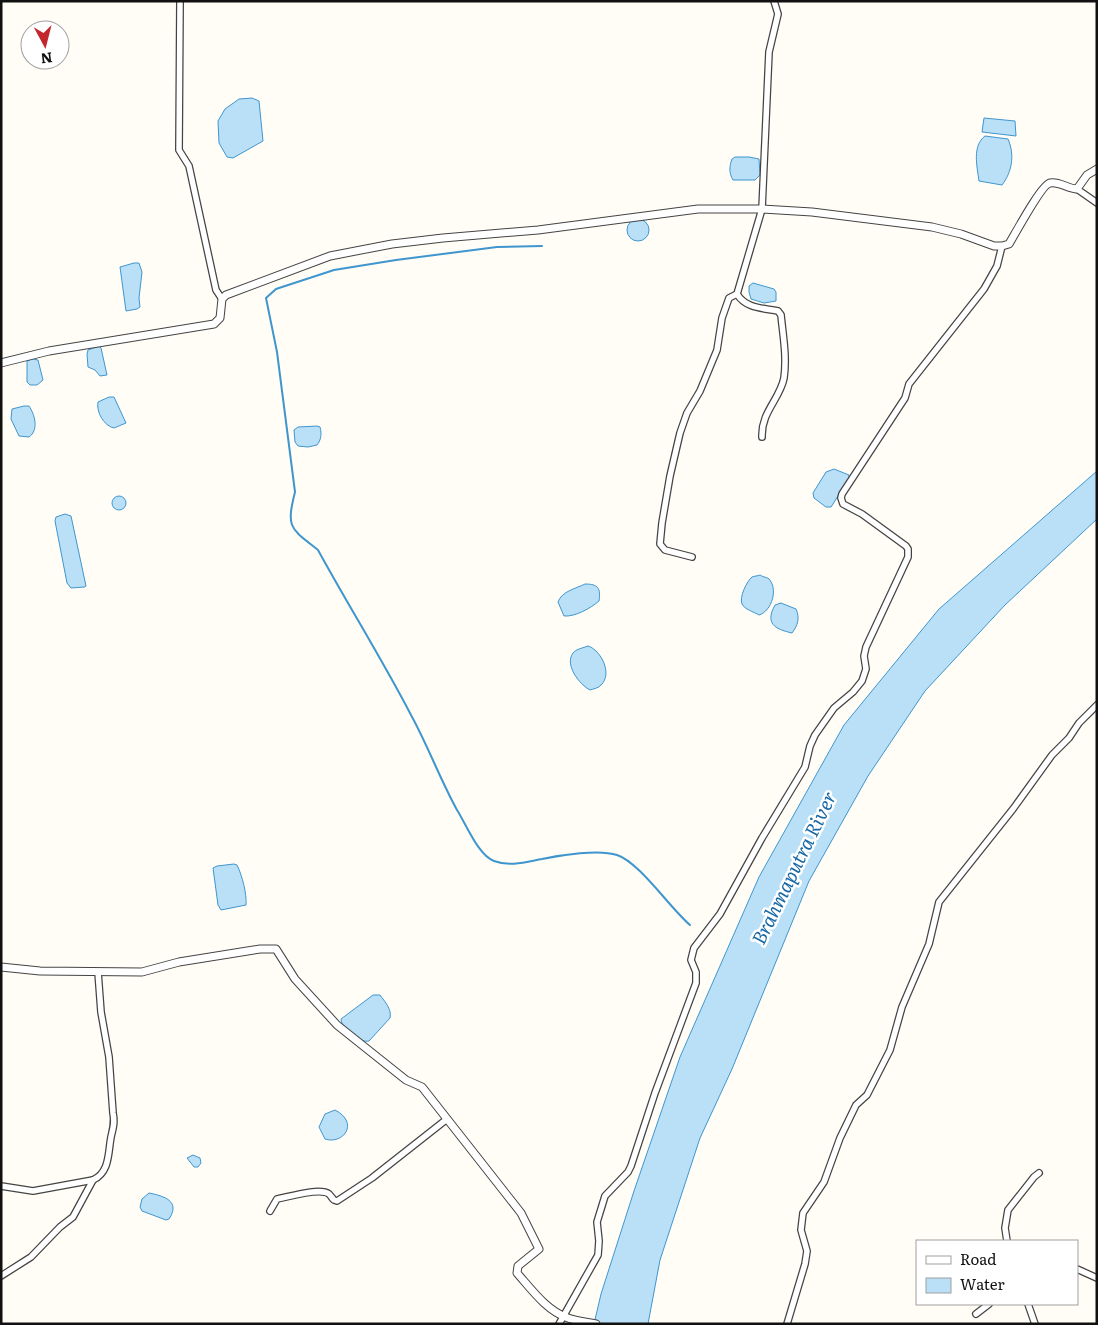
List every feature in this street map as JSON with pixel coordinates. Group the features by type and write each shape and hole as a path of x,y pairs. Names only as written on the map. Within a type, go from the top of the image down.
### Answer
{"street":[{"path":"1,362 50,351 214,324 220,318 222,299 216,290 189,166 180,150 180,1"},
{"path":"737,294 762,209 769,52 778,14 774,1"},
{"path":"1077,189 1090,172 1097,169"},
{"path":"222,299 226,295 330,256 367,248 443,238 538,230 698,209 762,209 812,212 907,223 961,234 988,244 1002,246 1009,244 1047,184 1052,182 1077,189 1097,203"},
{"path":"559,1324 598,1255 597,1222 605,1196 631,1166 655,1093 696,983 696,972 691,960 694,948 720,914 762,838 805,768 810,746 815,735 834,708 853,692 862,681 866,669 864,656 866,647 908,557 906,546 862,514 843,504 842,494 905,398 908,384 984,289 997,266 1002,246"},
{"path":"737,294 741,300 749,305 778,311 781,315 786,350 784,380 764,421 762,437"},
{"path":"692,558 665,550 660,544 670,476 687,413 700,391 717,350 726,307 730,297 737,294"},
{"path":"786,1324 805,1264 807,1251 801,1230 803,1213 824,1182 840,1138 856,1105 867,1095 890,1050 902,1007 929,944 939,902 1013,809 1052,755 1097,705"},
{"path":"1,967 40,971 142,972 179,962 260,949 276,949 296,979 337,1025 406,1080 422,1088 475,1153 521,1214 539,1249 518,1266 517,1273 543,1302 565,1316 596,1324"},
{"path":"1,1186 33,1191 93,1180 98,1178 104,1171 109,1156 115,1120 109,1057 101,1012 98,972"},
{"path":"270,1211 277,1199 311,1192 324,1192 337,1201 372,1178 446,1119"},
{"path":"1007,1240 1005,1228 1008,1210 1039,1173"},
{"path":"1,1276 31,1257 60,1227 73,1217 93,1180"},
{"path":"1078,1269 1097,1278"},
{"path":"976,1314 988,1305"},
{"path":"1028,1305 1035,1324"}],"water":[{"path":"252,98 259,101 263,141 233,158 227,157 219,143 218,121 225,109 239,99"},
{"path":"984,118 1015,121 1016,136 982,132"},
{"path":"985,136 1008,139 1012,157 1008,175 1002,185 979,181 977,151 978,145"},
{"path":"735,157 759,159 760,175 755,180 733,180 730,167 732,159"},
{"path":"638,219 646,222 649,230 646,238 638,241 630,238 627,230 630,222"},
{"path":"139,263 142,272 139,298 140,307 126,311 120,267"},
{"path":"753,283 774,289 776,301 764,303 751,299 749,286"},
{"path":"99,346 107,375 100,376 95,370 88,367 88,350"},
{"path":"38,360 43,380 37,385 30,385 27,382 27,361"},
{"path":"114,397 126,423 114,428 104,422 98,410 98,402"},
{"path":"29,406 35,422 34,430 29,437 19,436 11,419 12,409"},
{"path":"298,427 320,427 321,434 317,445 308,447 298,446 295,442 294,430"},
{"path":"834,469 849,475 849,478 831,507 826,507 814,498 813,493 826,472"},
{"name":"Brahmaputra River","path":"1097,471 1097,519 1005,605 925,691 868,776 809,881 732,1069 700,1138 660,1260 648,1324 594,1324 601,1294 634,1191 680,1057 759,877 844,725 939,609"},
{"path":"119,496 124,498 126,503 124,508 119,510 114,508 112,503 114,498"},
{"path":"65,514 71,516 85,587 71,588 67,583 55,521 56,517"},
{"path":"760,575 768,578 771,582 773,593 767,609 759,615 745,607 741,601 748,582 752,577"},
{"path":"585,584 598,588 599,601 583,612 564,616 558,602 560,598 562,595"},
{"path":"781,603 796,609 798,621 792,633 776,627 771,621 775,605"},
{"path":"588,646 593,648 601,657 606,669 606,675 600,686 590,690 574,674 570,663 574,652"},
{"path":"237,865 242,879 246,905 221,910 218,905 213,868"},
{"path":"373,995 380,995 384,1000 389,1009 390,1018 369,1041 360,1040 347,1031 341,1019"},
{"path":"335,1110 347,1121 346,1132 338,1139 325,1139 319,1127 325,1114"},
{"path":"193,1155 200,1158 201,1163 198,1167 194,1167 187,1158"},
{"path":"149,1193 169,1200 173,1208 169,1219 166,1220 142,1211 140,1207 142,1199"}],"waterway":[{"path":"542,246 497,247 334,270 276,289 266,298 277,352 295,492 291,520 301,537 318,550 400,694 473,839 488,858 500,863 512,864 580,853 609,853 617,855 635,866 690,925"}]}
